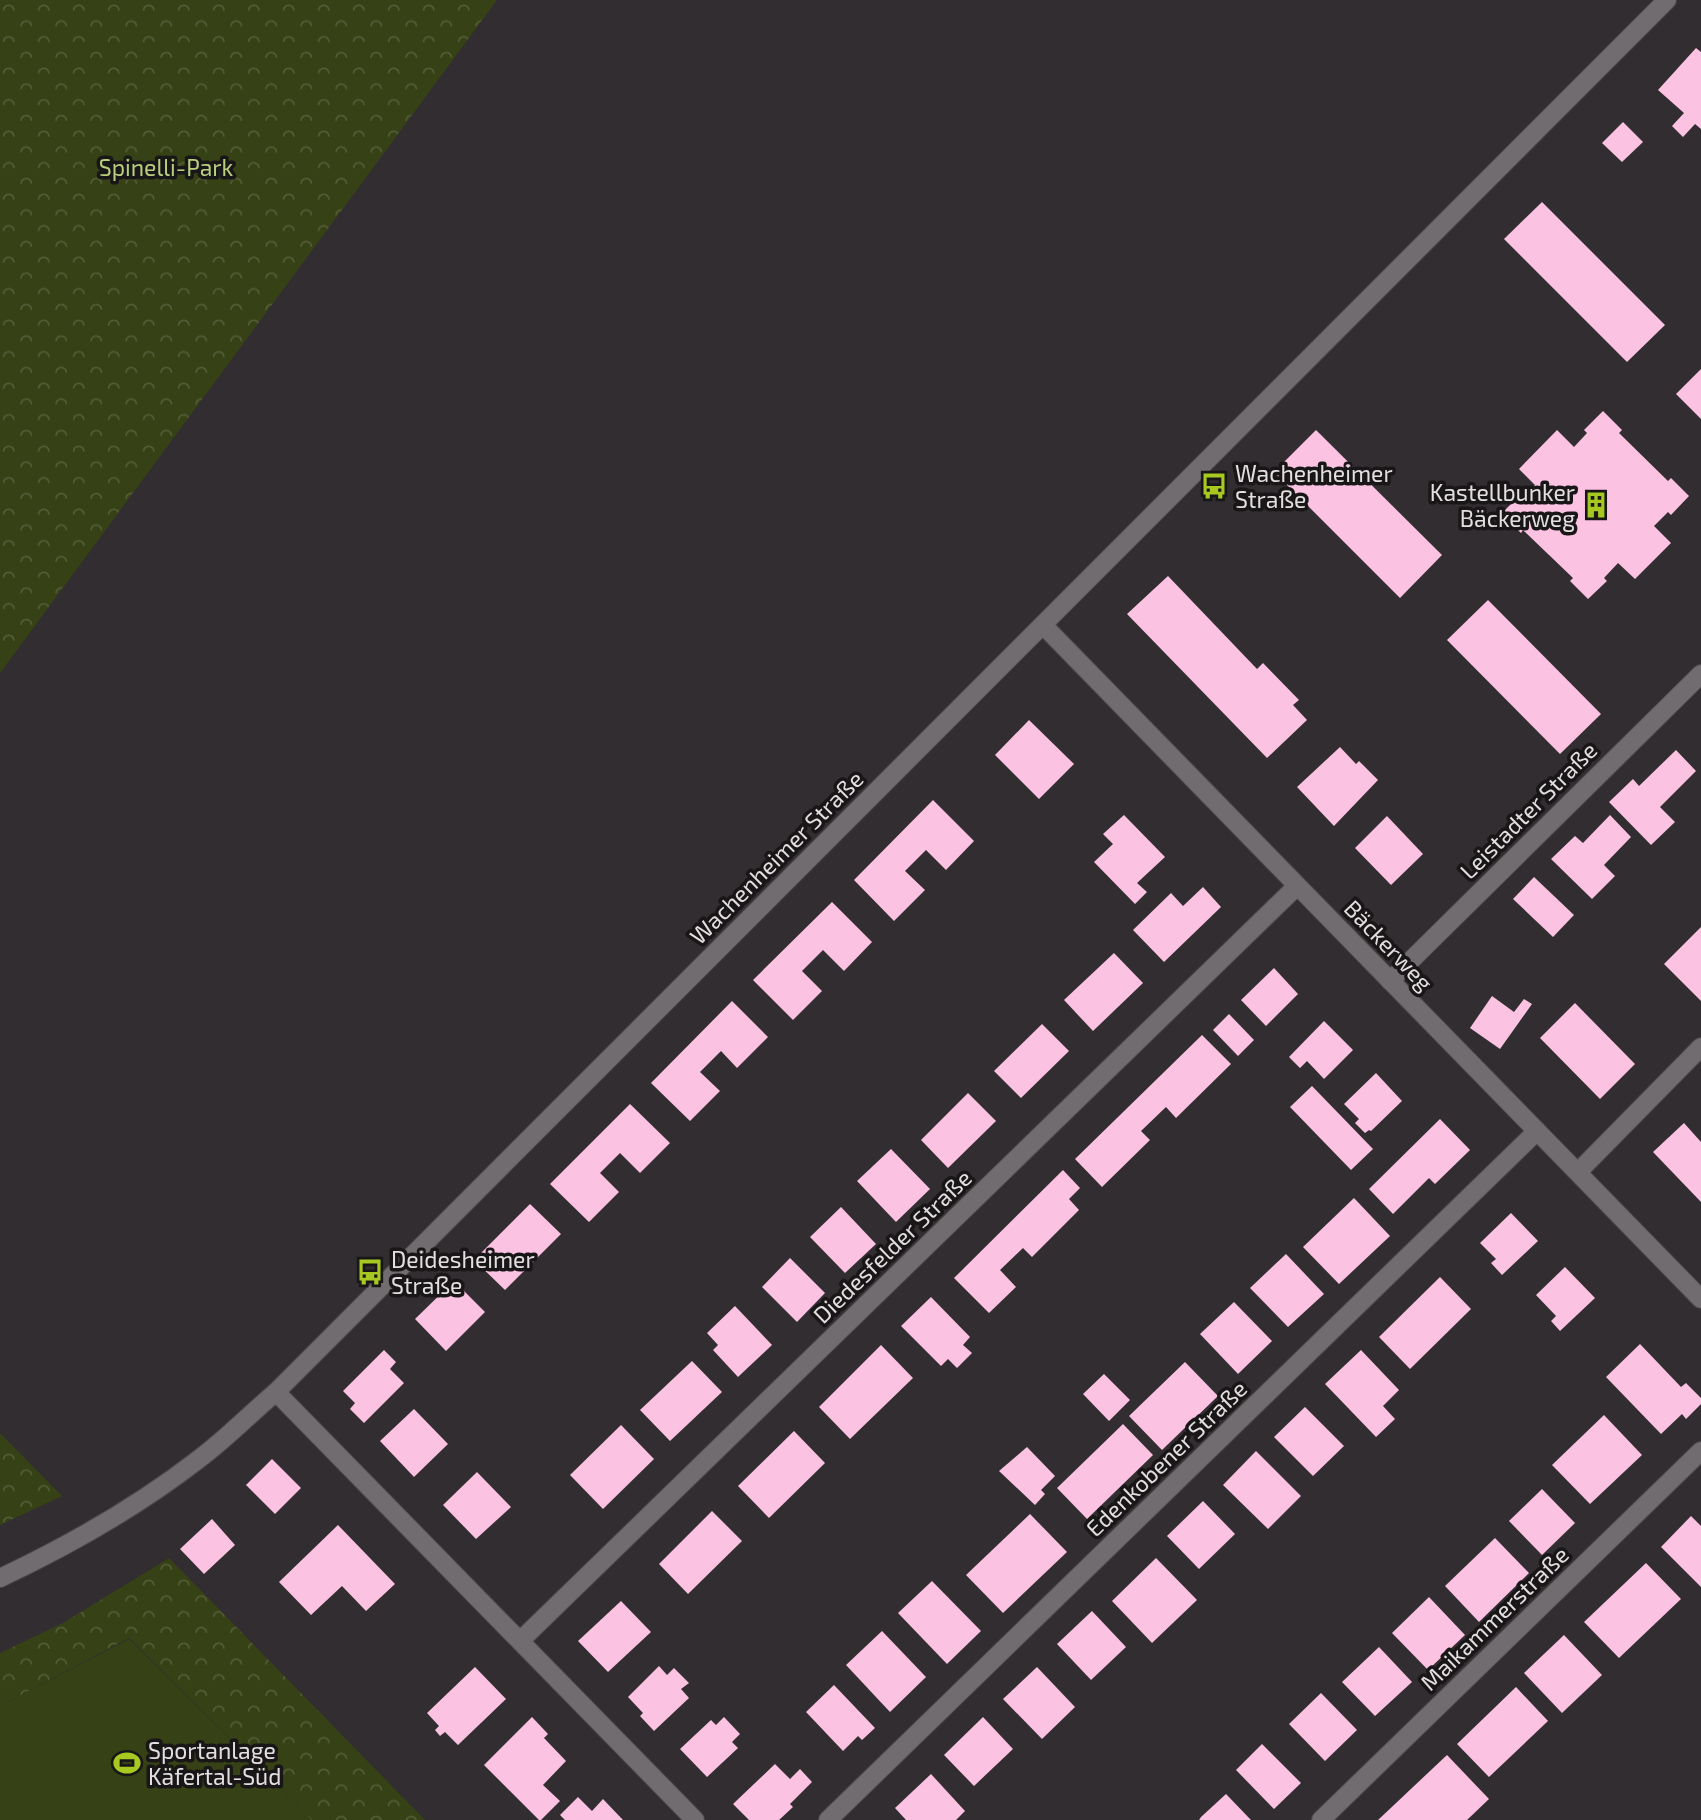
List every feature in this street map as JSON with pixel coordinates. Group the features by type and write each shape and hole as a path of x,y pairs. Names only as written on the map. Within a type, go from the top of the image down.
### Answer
{"street":[{"name":"Wachenheimer Straße","path":"0,1578 109,1522 199,1459 276,1392 1667,0"},
{"name":"Bäckerweg","path":"1043,625 1701,1299"},
{"name":"Leistadter Straße","path":"1390,981 1701,674"},
{"name":"Diedesfelder Straße","path":"520,1641 1297,886"},
{"path":"1577,1172 1701,1047"},
{"name":"Edenkobener Straße","path":"828,1820 1537,1131"},
{"path":"276,1392 695,1820"},
{"name":"Maikammerstraße","path":"1321,1820 1701,1451"}],"green space":[{"name":"Spinelli-Park","path":"0,0 497,0 0,673"},
{"path":"0,1433 62,1496 0,1525"},
{"path":"169,1558 425,1820 312,1820 129,1638 0,1706 0,1653 63,1623"},
{"name":"Sportanlage Käfertal-Süd","path":"129,1639 312,1820 0,1820 0,1706"}],"building":[{"path":"1696,48 1701,52 1701,129 1695,124 1683,137 1672,126 1684,113 1658,90"},
{"path":"1623,122 1643,142 1622,162 1602,143"},
{"path":"1542,202 1665,325 1627,362 1504,239"},
{"path":"1701,369 1701,419 1676,394"},
{"name":"Kastellbunker Bäckerweg","path":"1603,411 1622,430 1619,433 1668,481 1671,478 1689,496 1671,515 1668,512 1654,526 1671,543 1635,579 1618,563 1604,578 1607,581 1588,599 1570,581 1573,578 1523,530 1521,533 1501,514 1520,495 1523,498 1535,485 1519,469 1557,430 1574,447 1587,433 1584,430"},
{"path":"1316,430 1442,555 1400,598 1274,472"},
{"path":"1168,576 1257,669 1263,663 1299,700 1293,705 1307,720 1267,758 1127,614"},
{"path":"1488,600 1601,714 1560,754 1447,640"},
{"path":"1029,720 1074,764 1039,799 995,755"},
{"path":"1340,747 1356,764 1359,761 1378,780 1334,826 1297,787"},
{"path":"1676,750 1696,771 1660,807 1675,822 1651,845 1609,802 1633,779 1639,786"},
{"path":"933,800 974,841 946,870 926,850 905,871 925,890 894,921 854,880"},
{"path":"1124,815 1165,857 1137,883 1147,892 1135,904 1094,862 1113,844 1103,834"},
{"path":"1610,815 1631,837 1604,865 1615,876 1592,899 1551,859 1575,836 1583,843"},
{"path":"1387,816 1423,854 1391,885 1355,848"},
{"path":"1534,877 1574,915 1553,937 1513,899"},
{"path":"1203,887 1221,907 1164,962 1133,930 1171,893 1183,906"},
{"path":"832,902 872,942 844,971 823,950 802,971 822,991 793,1020 753,980"},
{"path":"1701,927 1701,1001 1664,964"},
{"path":"1114,953 1143,983 1093,1031 1064,1000"},
{"path":"1274,968 1298,994 1266,1026 1241,1000"},
{"path":"1492,996 1514,1012 1524,999 1532,1004 1500,1049 1470,1028"},
{"path":"732,1001 768,1037 737,1068 721,1051 700,1072 720,1091 690,1121 651,1083"},
{"path":"1575,1003 1635,1064 1600,1099 1540,1038"},
{"path":"1229,1014 1254,1040 1238,1056 1213,1030"},
{"path":"1324,1021 1353,1050 1324,1079 1307,1061 1300,1068 1289,1057"},
{"path":"1042,1024 1069,1051 1021,1098 994,1071"},
{"path":"1202,1035 1231,1064 1176,1118 1166,1107 1141,1131 1150,1140 1102,1187 1075,1159"},
{"path":"1376,1073 1402,1101 1371,1131 1365,1133 1355,1123 1359,1119 1344,1104"},
{"path":"1312,1086 1373,1149 1351,1170 1290,1107"},
{"path":"968,1093 996,1121 948,1168 921,1140"},
{"path":"630,1104 670,1143 640,1173 620,1153 600,1173 619,1192 589,1222 550,1184"},
{"path":"1440,1119 1470,1150 1435,1184 1429,1178 1393,1214 1369,1189"},
{"path":"1684,1123 1701,1142 1701,1202 1653,1152"},
{"path":"891,1149 930,1189 896,1222 857,1181"},
{"path":"1063,1170 1080,1188 1069,1199 1079,1210 1032,1257 1023,1248 1000,1270 1016,1287 989,1313 954,1278"},
{"path":"1354,1198 1390,1236 1339,1284 1303,1247"},
{"path":"530,1204 561,1234 505,1290 474,1260"},
{"path":"841,1207 876,1244 845,1273 810,1237"},
{"path":"1511,1213 1538,1241 1502,1275 1491,1263 1496,1259 1480,1243"},
{"path":"1286,1254 1324,1294 1288,1327 1250,1288"},
{"path":"790,1258 825,1293 797,1322 762,1287"},
{"path":"1565,1267 1595,1298 1560,1331 1551,1321 1556,1316 1536,1295"},
{"path":"1440,1277 1471,1309 1410,1369 1379,1337"},
{"path":"454,1281 485,1312 446,1351 415,1319"},
{"path":"931,1297 970,1337 963,1345 972,1353 957,1368 948,1359 941,1366 901,1326"},
{"path":"1234,1302 1272,1341 1238,1374 1200,1334"},
{"path":"735,1306 772,1345 738,1377 713,1350 718,1345 707,1333"},
{"path":"1640,1344 1681,1387 1686,1383 1701,1398 1701,1404 1686,1419 1682,1414 1661,1434 1606,1377"},
{"path":"881,1345 913,1378 850,1439 819,1407"},
{"path":"384,1350 396,1362 390,1369 404,1383 364,1423 350,1409 355,1403 343,1391"},
{"path":"1361,1350 1399,1390 1383,1406 1395,1419 1376,1437 1325,1384"},
{"path":"692,1361 722,1392 670,1441 640,1410"},
{"path":"1185,1362 1218,1396 1162,1450 1129,1416"},
{"path":"1104,1374 1130,1400 1109,1421 1083,1394"},
{"path":"1305,1407 1344,1446 1313,1476 1274,1437"},
{"path":"414,1409 448,1444 414,1477 380,1441"},
{"path":"1604,1415 1642,1455 1590,1504 1552,1465"},
{"path":"1123,1424 1153,1455 1087,1519 1057,1488"},
{"path":"621,1425 654,1459 603,1509 570,1475"},
{"path":"794,1431 825,1463 769,1518 738,1486"},
{"path":"1027,1447 1055,1476 1041,1490 1045,1494 1035,1505 999,1471"},
{"path":"1256,1451 1301,1496 1268,1529 1223,1485"},
{"path":"272,1459 301,1488 275,1514 246,1485"},
{"path":"477,1472 511,1507 476,1539 443,1505"},
{"path":"1542,1489 1575,1523 1542,1555 1509,1521"},
{"path":"1203,1501 1235,1534 1199,1569 1167,1536"},
{"path":"712,1511 742,1541 688,1594 659,1564"},
{"path":"1030,1514 1067,1552 1003,1613 966,1575"},
{"path":"1691,1516 1701,1526 1701,1587 1661,1547"},
{"path":"212,1519 235,1545 204,1574 180,1549"},
{"path":"338,1525 395,1584 366,1611 342,1586 311,1615 279,1582"},
{"path":"1495,1538 1529,1573 1479,1622 1445,1586"},
{"path":"1156,1558 1197,1600 1152,1643 1112,1601"},
{"path":"1646,1563 1681,1599 1619,1658 1584,1622"},
{"path":"932,1581 981,1631 947,1664 898,1613"},
{"path":"1429,1597 1465,1635 1428,1670 1392,1633"},
{"path":"621,1601 651,1632 608,1672 578,1641"},
{"path":"1092,1611 1126,1647 1091,1680 1057,1644"},
{"path":"882,1631 926,1677 890,1712 846,1665"},
{"path":"1564,1635 1602,1675 1562,1713 1524,1673"},
{"path":"1379,1647 1412,1682 1375,1716 1342,1682"},
{"path":"659,1666 667,1675 674,1668 689,1683 681,1689 689,1698 654,1731 640,1716 643,1713 628,1697"},
{"path":"475,1667 506,1699 458,1745 445,1732 440,1736 435,1730 439,1726 427,1713"},
{"path":"1037,1667 1075,1707 1042,1739 1003,1699"},
{"path":"834,1685 875,1728 862,1740 858,1736 843,1751 806,1712"},
{"path":"1516,1687 1548,1721 1489,1777 1457,1744"},
{"path":"1321,1693 1357,1730 1325,1761 1289,1724"},
{"path":"532,1717 548,1734 544,1738 566,1761 543,1785 560,1801 541,1820 484,1765"},
{"path":"724,1717 740,1734 732,1742 738,1748 707,1777 680,1749 711,1720 716,1725"},
{"path":"983,1717 1013,1749 974,1786 944,1755"},
{"path":"1262,1744 1301,1783 1274,1809 1236,1770"},
{"path":"1447,1755 1489,1799 1467,1820 1378,1820"},
{"path":"775,1764 790,1779 800,1769 812,1782 790,1804 793,1807 779,1820 749,1820 733,1804"},
{"path":"931,1774 965,1811 956,1820 906,1820 895,1808"},
{"path":"1226,1794 1251,1820 1199,1820 1201,1817"},
{"path":"578,1797 592,1811 603,1799 623,1820 565,1820 560,1815"}],"place":[{"name":"Wachenheimer Straße","path":"1214,486"},
{"name":"Kastellbunker Bäckerweg","path":"1596,505"},
{"name":"Deidesheimer Straße","path":"370,1272"},
{"name":"Sportanlage Käfertal-Süd","path":"127,1763"}]}
